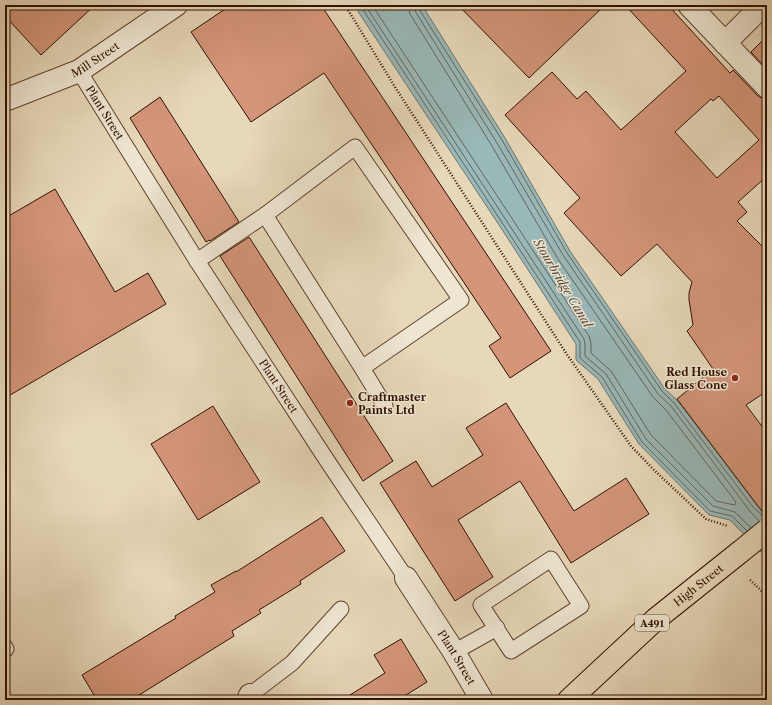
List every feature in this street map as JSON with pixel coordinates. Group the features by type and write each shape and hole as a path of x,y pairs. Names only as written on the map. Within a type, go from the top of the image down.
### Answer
{"highway":[{"name":"High Street","path":"569,700 656,619 767,530"}],"street":[{"name":"Mill Street","path":"5,100 79,71 176,5"},
{"path":"689,5 767,87"},
{"path":"725,43 763,5"},
{"name":"Plant Street","path":"406,578 454,652 482,700"}],"lane":[{"name":"Plant Street","path":"79,71 197,261 328,462 406,578"},
{"path":"197,261 265,215 355,147 462,300 362,368"},
{"path":"265,215 362,368 384,406"},
{"path":"551,559 581,606 511,651 496,628 481,605 551,559"},
{"path":"249,698 292,663 341,609"},
{"path":"454,652 496,628"}],"path":[{"path":"345,5 566,353 631,446 706,519 727,525 732,531"},
{"path":"750,580 767,596"}],"water":[{"name":"Stourbridge Canal","path":"356,5 422,5 505,138 570,251 665,389 677,400 756,504 767,516 767,558 730,520 709,515 639,444 598,379 576,360 576,344 359,13"}],"building":[{"path":"5,5 95,5 41,55 5,16"},
{"path":"231,5 321,5 551,351 510,378 489,346 501,338 324,73 251,122 191,32"},
{"path":"458,5 605,5 529,78"},
{"path":"625,5 668,5 730,73 733,70 758,96 763,99 767,99 767,176 738,202 747,212 737,221 767,251 767,391 746,405 767,433 767,518 677,399 713,369 687,331 693,325 689,300 692,282 657,244 621,276 564,213 580,198 505,115 552,72 577,99 586,91 621,130 686,71","holes":["719,96 759,140 717,178 675,132 711,99 713,101"]},
{"path":"767,36 767,69 751,52"},
{"path":"160,97 239,222 210,241 209,240 206,242 130,118"},
{"path":"55,189 115,292 148,273 166,304 5,398 5,218"},
{"path":"249,237 393,461 363,481 220,256"},
{"path":"506,403 574,511 626,478 649,514 571,563 520,481 458,520 493,577 455,601 380,483 416,461 432,487 483,455 466,428"},
{"path":"213,406 260,482 198,520 151,444"},
{"path":"322,517 345,551 300,581 301,584 259,610 261,613 232,631 234,636 131,700 97,700 82,675 176,618 175,616 215,592 211,585 236,572"},
{"path":"401,639 427,682 398,700 342,700 385,673 374,655"}],"place":[{"name":"Red House Glass Cone","path":"735,378"},
{"name":"Craftmaster Paints Ltd","path":"350,403"}]}
